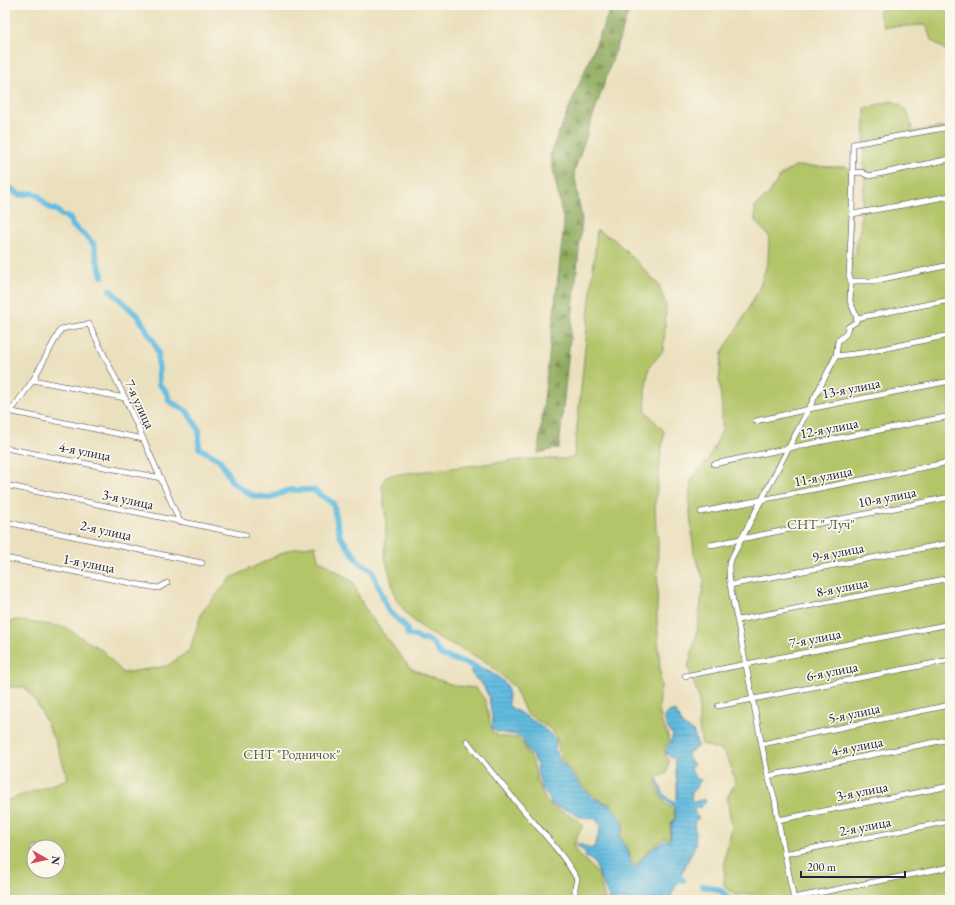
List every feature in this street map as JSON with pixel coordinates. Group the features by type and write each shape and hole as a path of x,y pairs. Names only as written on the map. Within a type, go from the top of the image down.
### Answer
{"street":[{"path":"950,127 853,144 849,276 851,281 850,301 857,318 856,322 848,327 846,334 838,340 836,356 729,563 730,586 768,776 775,800 793,899 950,867"},
{"path":"852,173 861,172 870,176 950,159"},
{"path":"852,214 950,196"},
{"path":"851,281 873,281 950,265"},
{"path":"857,318 950,300"},
{"name":"7-я улица","path":"33,380 61,329 89,324 125,398 180,522"},
{"path":"836,356 862,353 950,335"},
{"path":"6,412 14,407 33,380 125,398"},
{"name":"13-я улица","path":"756,422 809,409 950,381"},
{"path":"6,412 143,439"},
{"name":"12-я улица","path":"714,464 950,416"},
{"name":"4-я улица","path":"5,448 161,478"},
{"name":"11-я улица","path":"701,512 950,462"},
{"name":"3-я улица","path":"5,485 246,535"},
{"name":"10-я улица","path":"711,545 950,497"},
{"name":"2-я улица","path":"5,522 202,563"},
{"name":"9-я улица","path":"730,586 950,543"},
{"name":"1-я улица","path":"5,558 151,587 159,588 167,583"},
{"name":"8-я улица","path":"738,620 950,578"},
{"name":"7-я улица","path":"685,676 950,624"},
{"name":"6-я улица","path":"718,706 950,660"},
{"name":"5-я улица","path":"762,744 950,705"},
{"name":"4-я улица","path":"768,776 950,739"},
{"path":"467,741 571,868 577,879 574,890 575,896 578,900"},
{"name":"3-я улица","path":"778,820 950,786"},
{"name":"2-я улица","path":"784,854 950,821"}],"green space":[{"path":"612,5 631,5 574,172 582,220 559,448 538,453 564,224 550,154"},
{"path":"894,5 950,5 950,53 931,40 926,25 884,27 878,11"},
{"name":"СНТ \" Луч\"","path":"892,101 905,109 913,132 950,126 950,900 761,900 756,894 735,895 724,886 725,857 732,827 727,798 735,783 730,763 722,750 702,744 699,728 699,698 688,667 697,632 704,580 694,554 689,503 691,479 708,460 722,431 722,408 719,380 722,352 740,324 759,289 768,261 769,236 755,221 755,206 769,194 780,176 795,166 848,167 851,170 852,185 849,198 852,255 856,255 856,240 861,230 861,214 865,177 865,108"},
{"path":"597,230 615,240 658,284 666,305 663,351 649,367 645,392 646,411 664,431 655,504 658,538 657,618 661,687 659,709 662,723 669,740 665,749 665,755 669,760 667,773 661,776 656,776 656,779 659,794 666,804 673,809 675,818 671,823 669,839 665,838 647,852 635,866 628,848 620,836 624,831 624,821 612,805 598,799 587,791 561,760 557,740 553,731 526,713 514,687 489,664 429,633 409,617 396,599 385,557 386,520 382,485 386,477 391,475 528,459 563,459 574,457"},
{"name":"СНТ \"Родничок\"","path":"315,545 318,559 352,581 363,605 410,668 456,686 476,688 485,700 492,731 498,736 517,738 522,742 533,761 537,781 547,803 576,819 583,825 573,846 580,856 599,876 605,900 5,900 5,799 8,800 68,779 58,748 38,705 25,687 5,687 5,624 15,620 65,627 103,651 123,673 167,666 189,651 202,612 231,578 288,550"}],"water":[{"path":"482,668 497,676 506,684 509,695 508,705 544,728 556,740 555,749 559,760 584,790 593,798 611,806 623,823 622,831 619,836 628,852 631,864 634,868 648,852 666,840 670,841 672,823 676,818 674,807 666,801 662,795 657,778 667,798 674,802 677,799 675,759 666,754 673,735 668,729 664,718 665,715 671,711 676,712 682,725 693,731 698,746 693,751 689,751 688,757 694,765 690,767 695,778 701,780 692,793 691,800 694,802 705,799 706,801 701,807 694,810 695,814 699,818 695,821 694,825 696,834 695,846 669,900 611,900 609,898 594,862 585,857 585,852 575,844 580,844 590,849 594,847 599,834 600,825 595,818 580,817 551,804 549,798 542,789 536,761 521,737 497,732 491,728 493,723 489,697 483,685 473,676 470,670"}],"waterway":[{"path":"5,186 14,190 15,193 18,193 19,195 32,193 39,196 50,208 58,211 61,215 66,216 68,219 70,218 72,225 87,237 94,245 102,276"},
{"path":"110,290 138,316 154,342 158,353 159,384 167,393 169,401 187,411 199,430 199,448 220,460 232,482 251,495 269,498 289,490 313,490 333,503 340,536 359,562 372,570 388,610 406,627 408,635 416,636 422,640 425,639 432,643 441,655 474,666 483,673"},
{"path":"672,876 683,880"},
{"path":"702,886 722,891 729,900"}]}
